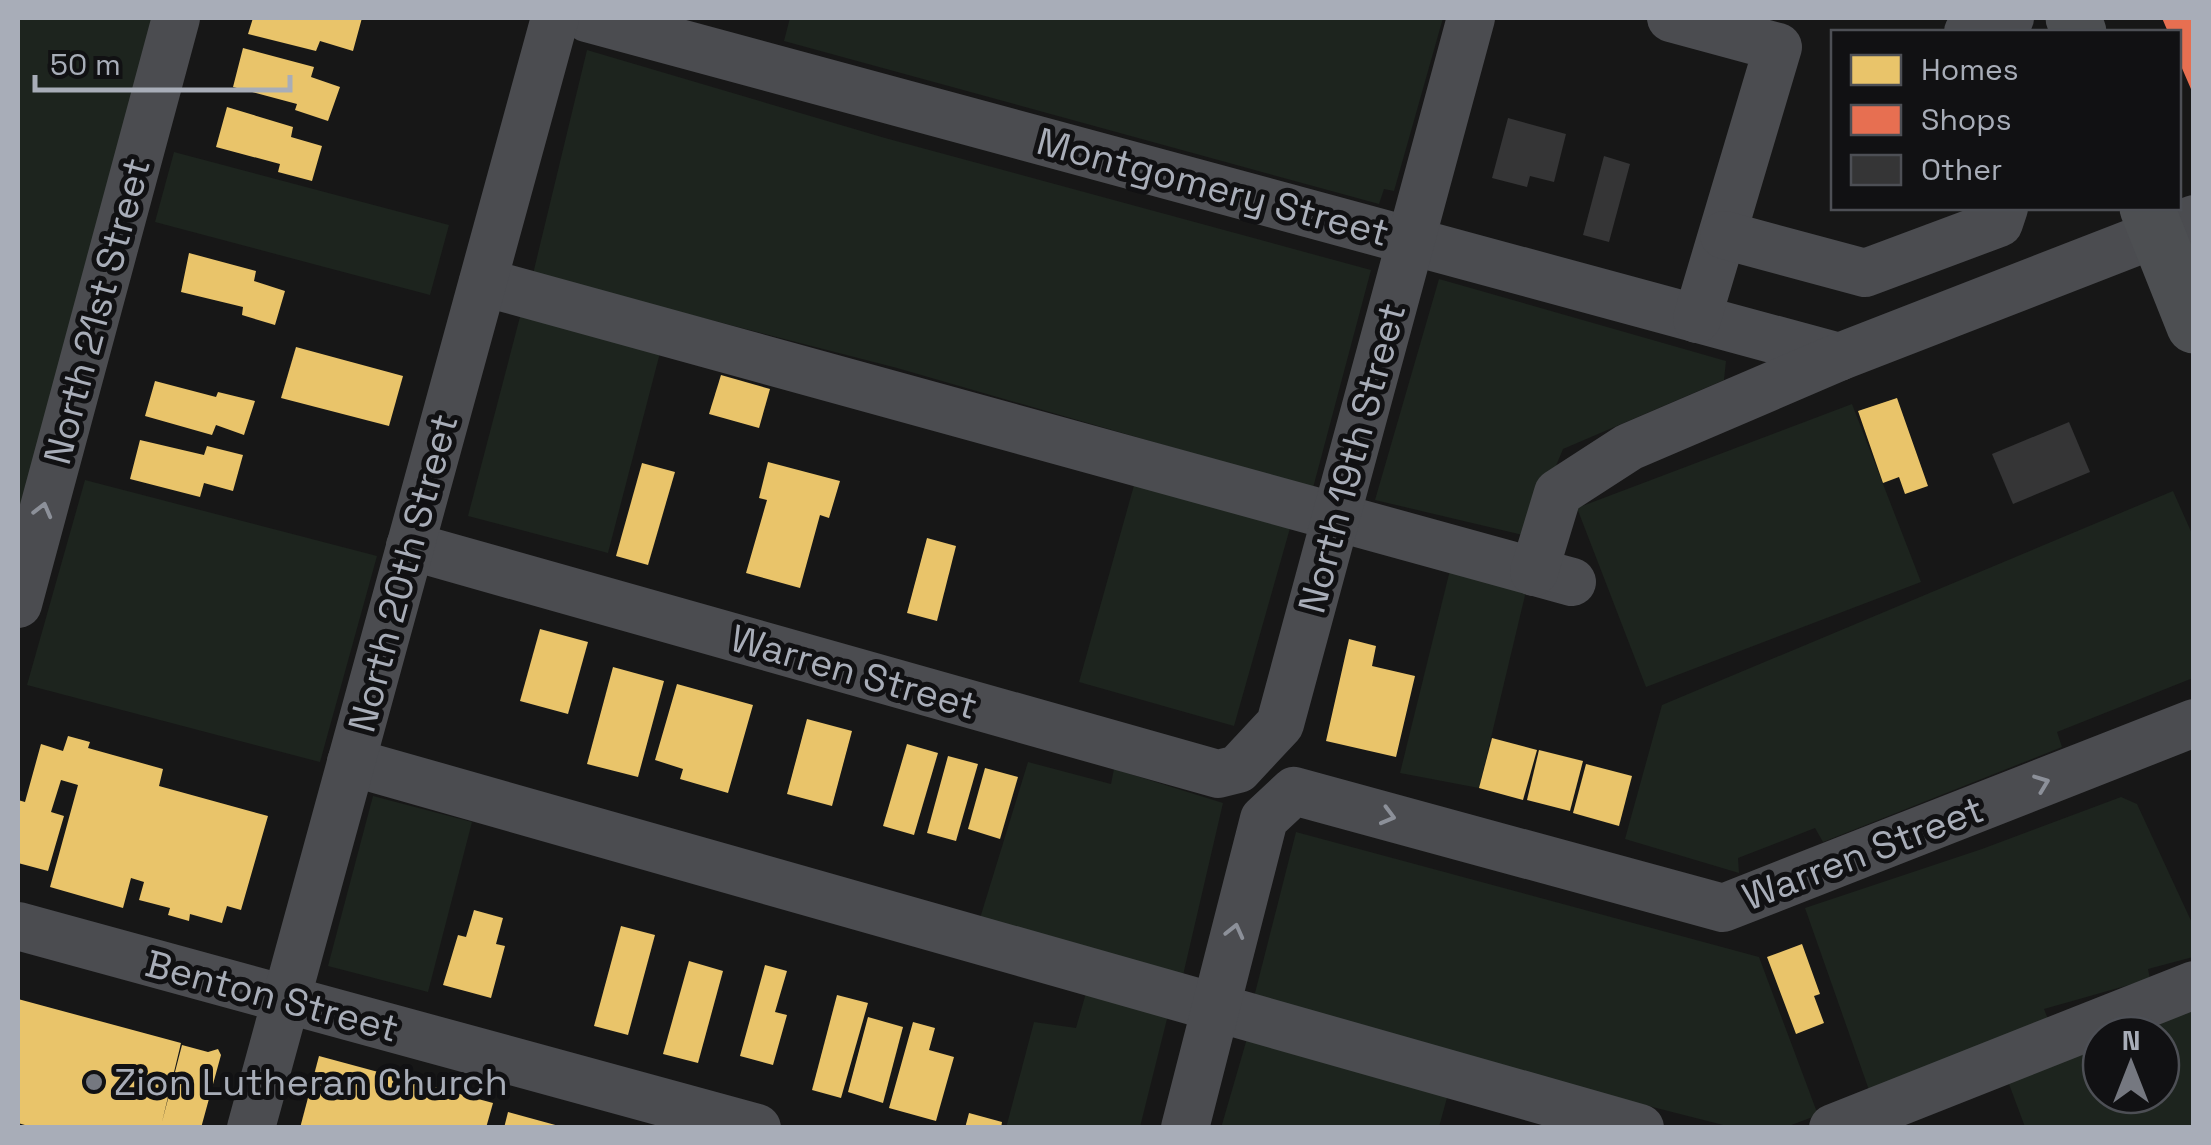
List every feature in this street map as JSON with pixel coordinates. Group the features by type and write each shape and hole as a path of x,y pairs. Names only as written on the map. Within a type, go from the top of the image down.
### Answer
{"main road":[{"path":"2166,220 2194,326"}],"street":[{"name":"North 21st Street","path":"18,604 176,18"},
{"name":"North 20th Street","path":"251,1128 555,18"},
{"name":"Montgomery Street","path":"586,18 1839,357"},
{"name":"North 19th Street","path":"1280,724 1471,18"},
{"path":"1671,18 1772,31 1778,47 1697,319"},
{"path":"1974,30 2010,18"},
{"path":"1724,235 1865,272 1999,223 2003,210"},
{"path":"483,282 1553,577 1553,503 1558,493 1629,447 2166,220"},
{"name":"Warren Street","path":"410,546 1218,774 1238,769 1280,724"},
{"name":"Warren Street","path":"1216,1007 1264,819 1294,791 1723,908 2194,724"},
{"path":"352,762 1640,1128"},
{"name":"Benton Street","path":"18,926 757,1128"},
{"path":"1832,1128 2194,985"},
{"path":"1185,1128 1216,1007"}],"shaded area":[{"path":"18,18 157,18 18,532"},
{"path":"790,18 1443,18 1394,191 1384,189 1379,204 784,41"},
{"path":"587,50 885,138 1371,270 1313,488 897,368 533,274"},
{"path":"174,152 449,225 430,295 155,222"},
{"path":"1439,279 1726,361 1724,380 1563,449 1527,536 1375,500"},
{"path":"521,313 661,349 608,553 468,516"},
{"path":"1852,404 1921,582 1646,687 1577,508"},
{"path":"1138,471 1294,514 1234,726 1079,682"},
{"path":"85,480 377,556 320,762 27,685"},
{"path":"2173,491 2193,536 2193,678 2057,732 2062,747 1823,842 1815,828 1738,858 1739,873 1625,839 1662,705"},
{"path":"1452,562 1528,583 1479,788 1400,773"},
{"path":"1028,762 1111,784 1114,769 1223,803 1181,984 977,928"},
{"path":"373,796 472,822 428,992 328,966"},
{"path":"2121,797 2137,804 2193,925 2193,957 2148,969 2150,979 2044,1009 2048,1019 1869,1090 1805,908"},
{"path":"1296,832 1759,957 1818,1115 1786,1127 1731,1127 1252,1005"},
{"path":"1086,993 1168,1015 1140,1127 1006,1128 1034,1022 1076,1028"},
{"path":"2193,997 2193,1127 2025,1127 2003,1068 2081,1039 2081,1115 2181,1115 2181,1015 2145,1015"},
{"path":"1248,1035 1448,1094 1439,1127 1221,1128"}],"building: Homes":[{"path":"253,18 362,18 353,51 320,41 316,51 248,34"},
{"path":"243,48 314,67 311,77 340,87 328,121 295,110 297,104 233,87"},
{"path":"227,107 293,127 291,137 322,146 312,181 278,172 280,164 216,147"},
{"path":"189,253 256,271 254,281 285,291 275,325 242,315 243,307 181,292"},
{"path":"296,347 403,376 389,426 281,398"},
{"path":"721,375 770,389 759,428 709,414"},
{"path":"155,381 216,397 218,392 255,401 244,435 216,425 212,435 145,416"},
{"path":"1897,398 1928,486 1905,494 1899,477 1883,483 1858,411"},
{"path":"140,440 204,455 207,446 243,455 233,491 204,483 200,497 130,479"},
{"path":"768,462 840,481 829,518 820,515 800,588 746,573 767,500 759,498"},
{"path":"642,463 675,472 648,565 616,556"},
{"path":"927,538 956,546 937,621 907,613"},
{"path":"540,629 588,642 568,714 520,701"},
{"path":"1349,639 1376,646 1372,666 1415,676 1396,757 1326,741"},
{"path":"613,667 664,681 638,777 587,764"},
{"path":"677,684 753,705 728,793 680,779 683,769 655,760"},
{"path":"807,719 852,731 832,806 787,794"},
{"path":"68,736 90,742 88,748 163,769 159,786 268,816 241,910 227,906 222,923 190,914 189,921 168,915 170,908 139,900 144,882 131,878 123,908 50,887 78,785 61,780 51,812 64,816 48,871 18,863 18,800 25,802 41,744 63,751"},
{"path":"1492,738 1537,750 1523,800 1479,788"},
{"path":"907,744 938,753 914,835 883,826"},
{"path":"1539,750 1583,761 1570,811 1527,800"},
{"path":"948,756 978,764 956,841 927,833"},
{"path":"1586,764 1632,776 1619,826 1573,813"},
{"path":"985,768 1018,777 1000,839 968,829"},
{"path":"474,910 503,918 496,944 505,946 491,998 443,985 458,935 466,937"},
{"path":"621,926 655,935 628,1035 594,1026"},
{"path":"1802,944 1820,994 1814,996 1824,1023 1796,1034 1767,957"},
{"path":"689,961 723,971 698,1063 663,1054"},
{"path":"765,965 787,971 775,1012 787,1015 773,1065 740,1056"},
{"path":"837,995 868,1003 841,1098 812,1090"},
{"name":"Zion Lutheran Church","path":"18,999 181,1043 162,1122 182,1045 208,1052 218,1049 221,1055 201,1128 35,1128 18,1123"},
{"path":"868,1017 903,1027 883,1103 848,1092"},
{"path":"913,1022 935,1028 929,1050 954,1057 936,1121 889,1108"},
{"path":"319,1056 493,1103 486,1128 300,1128"},
{"path":"508,1112 559,1126 559,1128 504,1128"},
{"path":"969,1113 1002,1122 1001,1128 965,1128"}],"building: Shops":[{"path":"2162,18 2194,18 2194,96 2181,66 2181,30 2167,30"}],"building: Other":[{"path":"1508,118 1566,134 1554,182 1530,176 1527,187 1492,178"},
{"path":"1604,156 1630,164 1609,242 1583,235"},
{"path":"2069,422 2090,472 2013,504 1992,454"}],"place":[{"name":"Zion Lutheran Church","path":"94,1082"}]}
